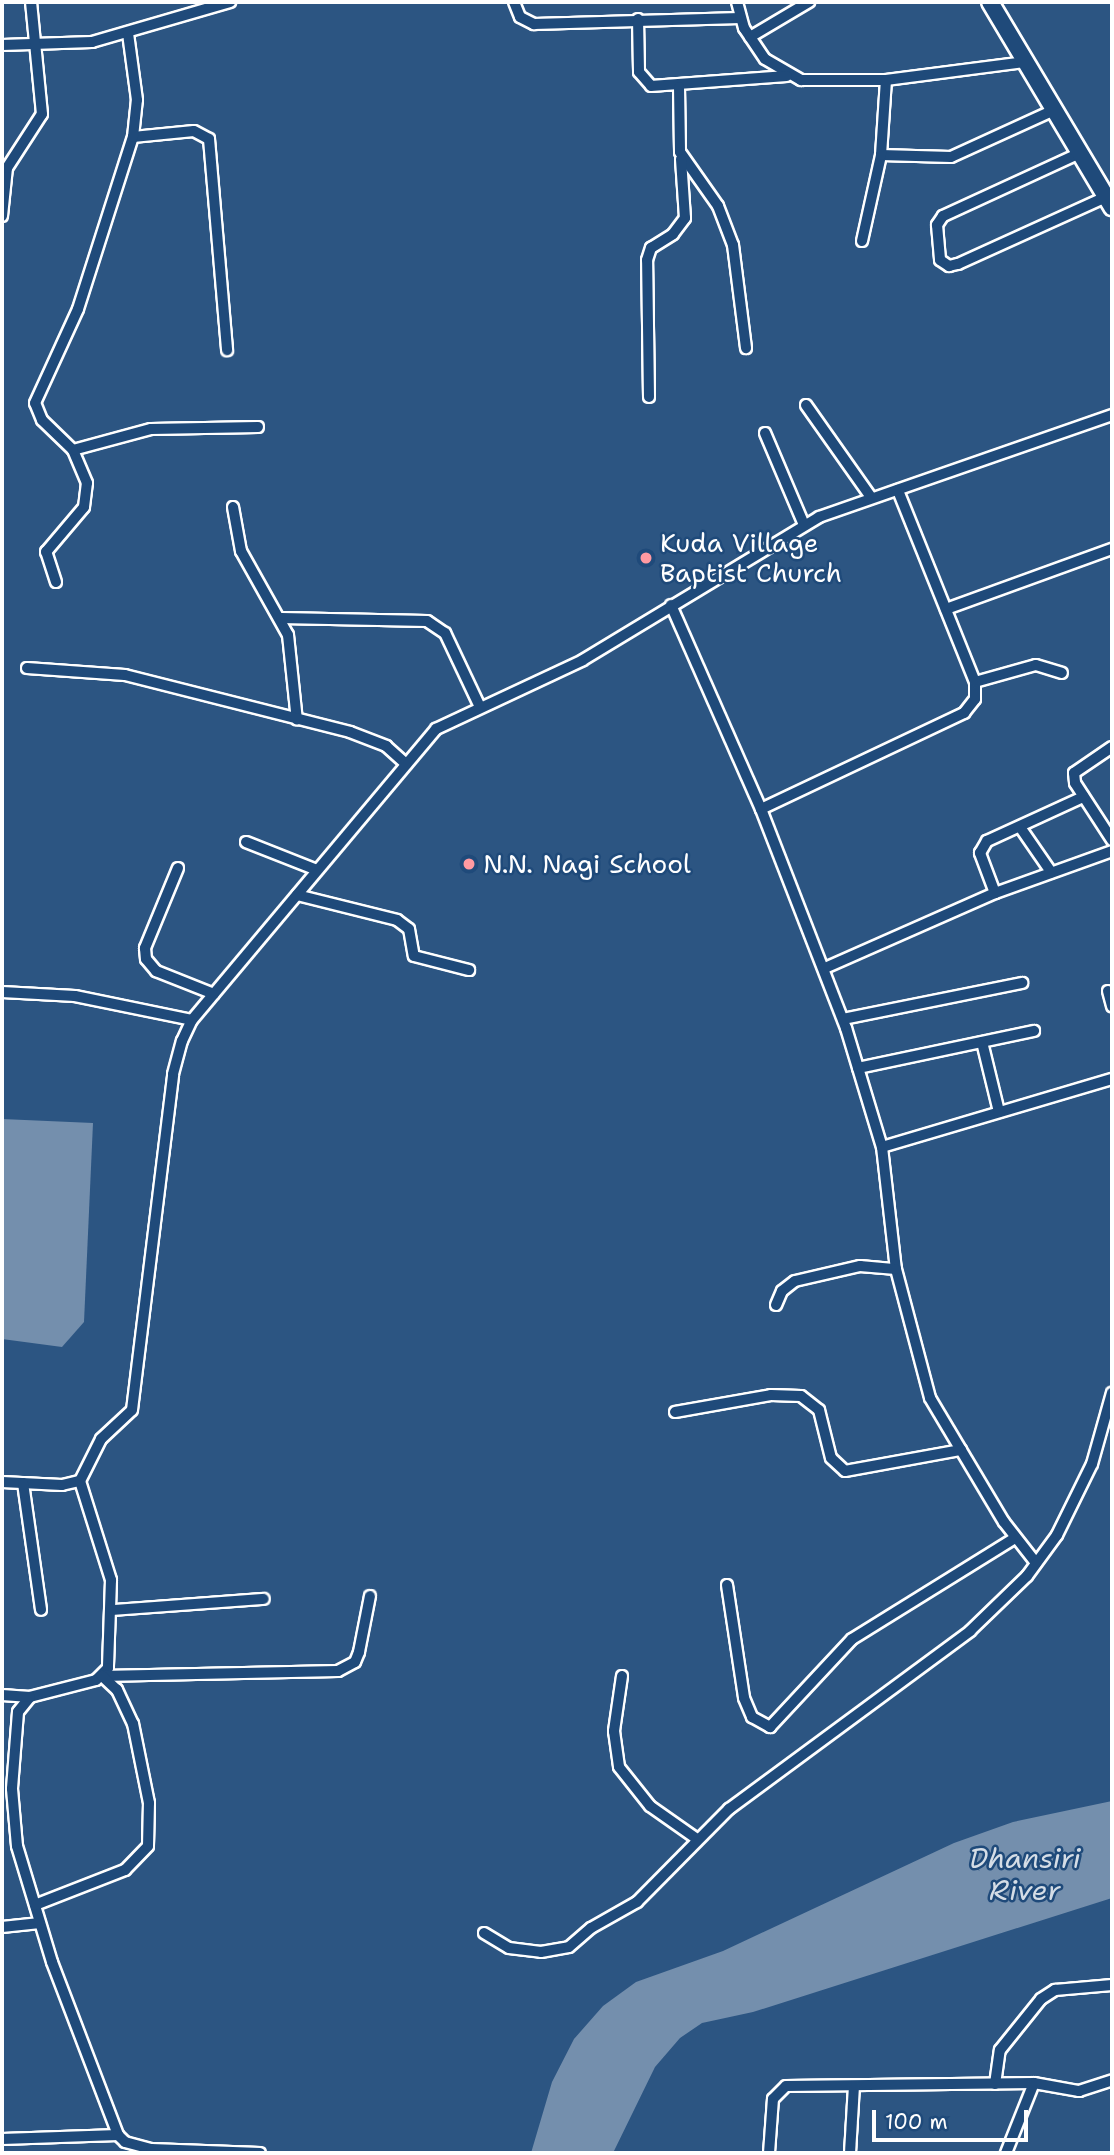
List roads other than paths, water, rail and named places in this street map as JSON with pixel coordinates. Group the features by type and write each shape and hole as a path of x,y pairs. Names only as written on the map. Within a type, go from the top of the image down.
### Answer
{"main road":[{"path":"990,2 1109,202"}],"street":[{"path":"2,216 7,168 42,114 31,2"},
{"path":"186,2 189,14"},
{"path":"2,45 82,43 128,33 230,2"},
{"path":"513,2 520,18 534,24 740,18"},
{"path":"737,2 740,18 765,60 787,76 801,80 887,80 1024,62"},
{"path":"750,37 809,2"},
{"path":"638,19 643,80 651,86 679,87 787,76"},
{"path":"56,582 46,552 80,513 88,495 73,450 42,419 36,403 78,309 132,137 137,100 128,33"},
{"path":"862,242 881,155 887,80"},
{"path":"649,397 647,260 651,248 681,226 685,218 679,87"},
{"path":"881,155 951,157 1054,110"},
{"path":"132,137 194,131 209,139 227,350"},
{"path":"680,152 718,206 733,245 746,348"},
{"path":"1080,153 943,216 937,225 940,260 949,266 958,264 1109,202"},
{"path":"806,405 871,497"},
{"path":"102,1676 108,1668 113,1610 102,1539 80,1481 101,1439 132,1410 136,1399 173,1074 192,1020 436,729 480,707 534,686 804,525 871,497 1112,415"},
{"path":"73,450 151,429 258,427"},
{"path":"765,433 804,525"},
{"path":"761,809 964,713 975,699 975,682 898,490"},
{"path":"233,507 241,551 281,618 293,666 297,720"},
{"path":"946,609 1112,549"},
{"path":"671,605 761,809 843,1019 882,1147 896,1269 930,1398 1015,1538 1036,1563"},
{"path":"281,618 427,621 444,633 480,707"},
{"path":"975,682 1036,665 1062,673"},
{"path":"27,668 125,676 374,739 406,764"},
{"path":"1112,747 1074,774 1083,797 1112,841"},
{"path":"995,893 980,853 987,841 1083,797"},
{"path":"1020,827 1051,872"},
{"path":"246,842 317,870"},
{"path":"825,968 995,893 1112,851"},
{"path":"178,868 145,948 146,959 156,971 214,994"},
{"path":"297,895 397,920 409,929 414,956 469,970"},
{"path":"843,1019 1022,983"},
{"path":"1108,991 1112,1006"},
{"path":"2,992 86,997 192,1020"},
{"path":"858,1068 1034,1031"},
{"path":"982,1042 999,1112"},
{"path":"882,1147 1112,1079"},
{"path":"776,1305 782,1292 795,1281 860,1266 896,1269"},
{"path":"484,1933 509,1948 541,1952 569,1947 591,1928 637,1902 729,1809 970,1631 1036,1563 1080,1492 1112,1393"},
{"path":"675,1412 771,1395 801,1395 819,1410 831,1458 845,1471 961,1450"},
{"path":"2,1482 62,1485 80,1481"},
{"path":"23,1483 41,1610"},
{"path":"727,1585 744,1698 752,1717 770,1727 852,1639 1015,1538"},
{"path":"2,1695 30,1697 102,1676 338,1671 348,1668 359,1652 370,1596"},
{"path":"113,1610 264,1599"},
{"path":"35,1905 125,1870 148,1846 149,1803 134,1724 117,1690 102,1676"},
{"path":"622,1676 614,1731 620,1767 650,1806 697,1839"},
{"path":"30,1697 18,1712 12,1738 12,1789 18,1846 40,1923 118,2135 125,2143 151,2150 260,2153"},
{"path":"2,1927 40,1923"},
{"path":"995,2084 1000,2050 1041,1999 1055,1990 1112,1985"},
{"path":"769,2153 773,2099 779,2088 1034,2083 1079,2091 1112,2080"},
{"path":"1006,2153 1034,2083"},
{"path":"850,2153 853,2086"},
{"path":"2,2139 118,2135"}],"water":[{"path":"2,1119 93,1123 84,1322 62,1347 2,1339"},
{"name":"Dhansiri River","path":"1112,1801 1112,1898 753,2012 702,2023 680,2038 655,2067 613,2153 531,2153 552,2082 574,2039 603,2006 636,1982 723,1951 954,1843 1013,1822"}],"place":[{"name":"Kuda Village Baptist Church","path":"646,558"},
{"name":"N.N. Nagi School","path":"469,864"}]}
